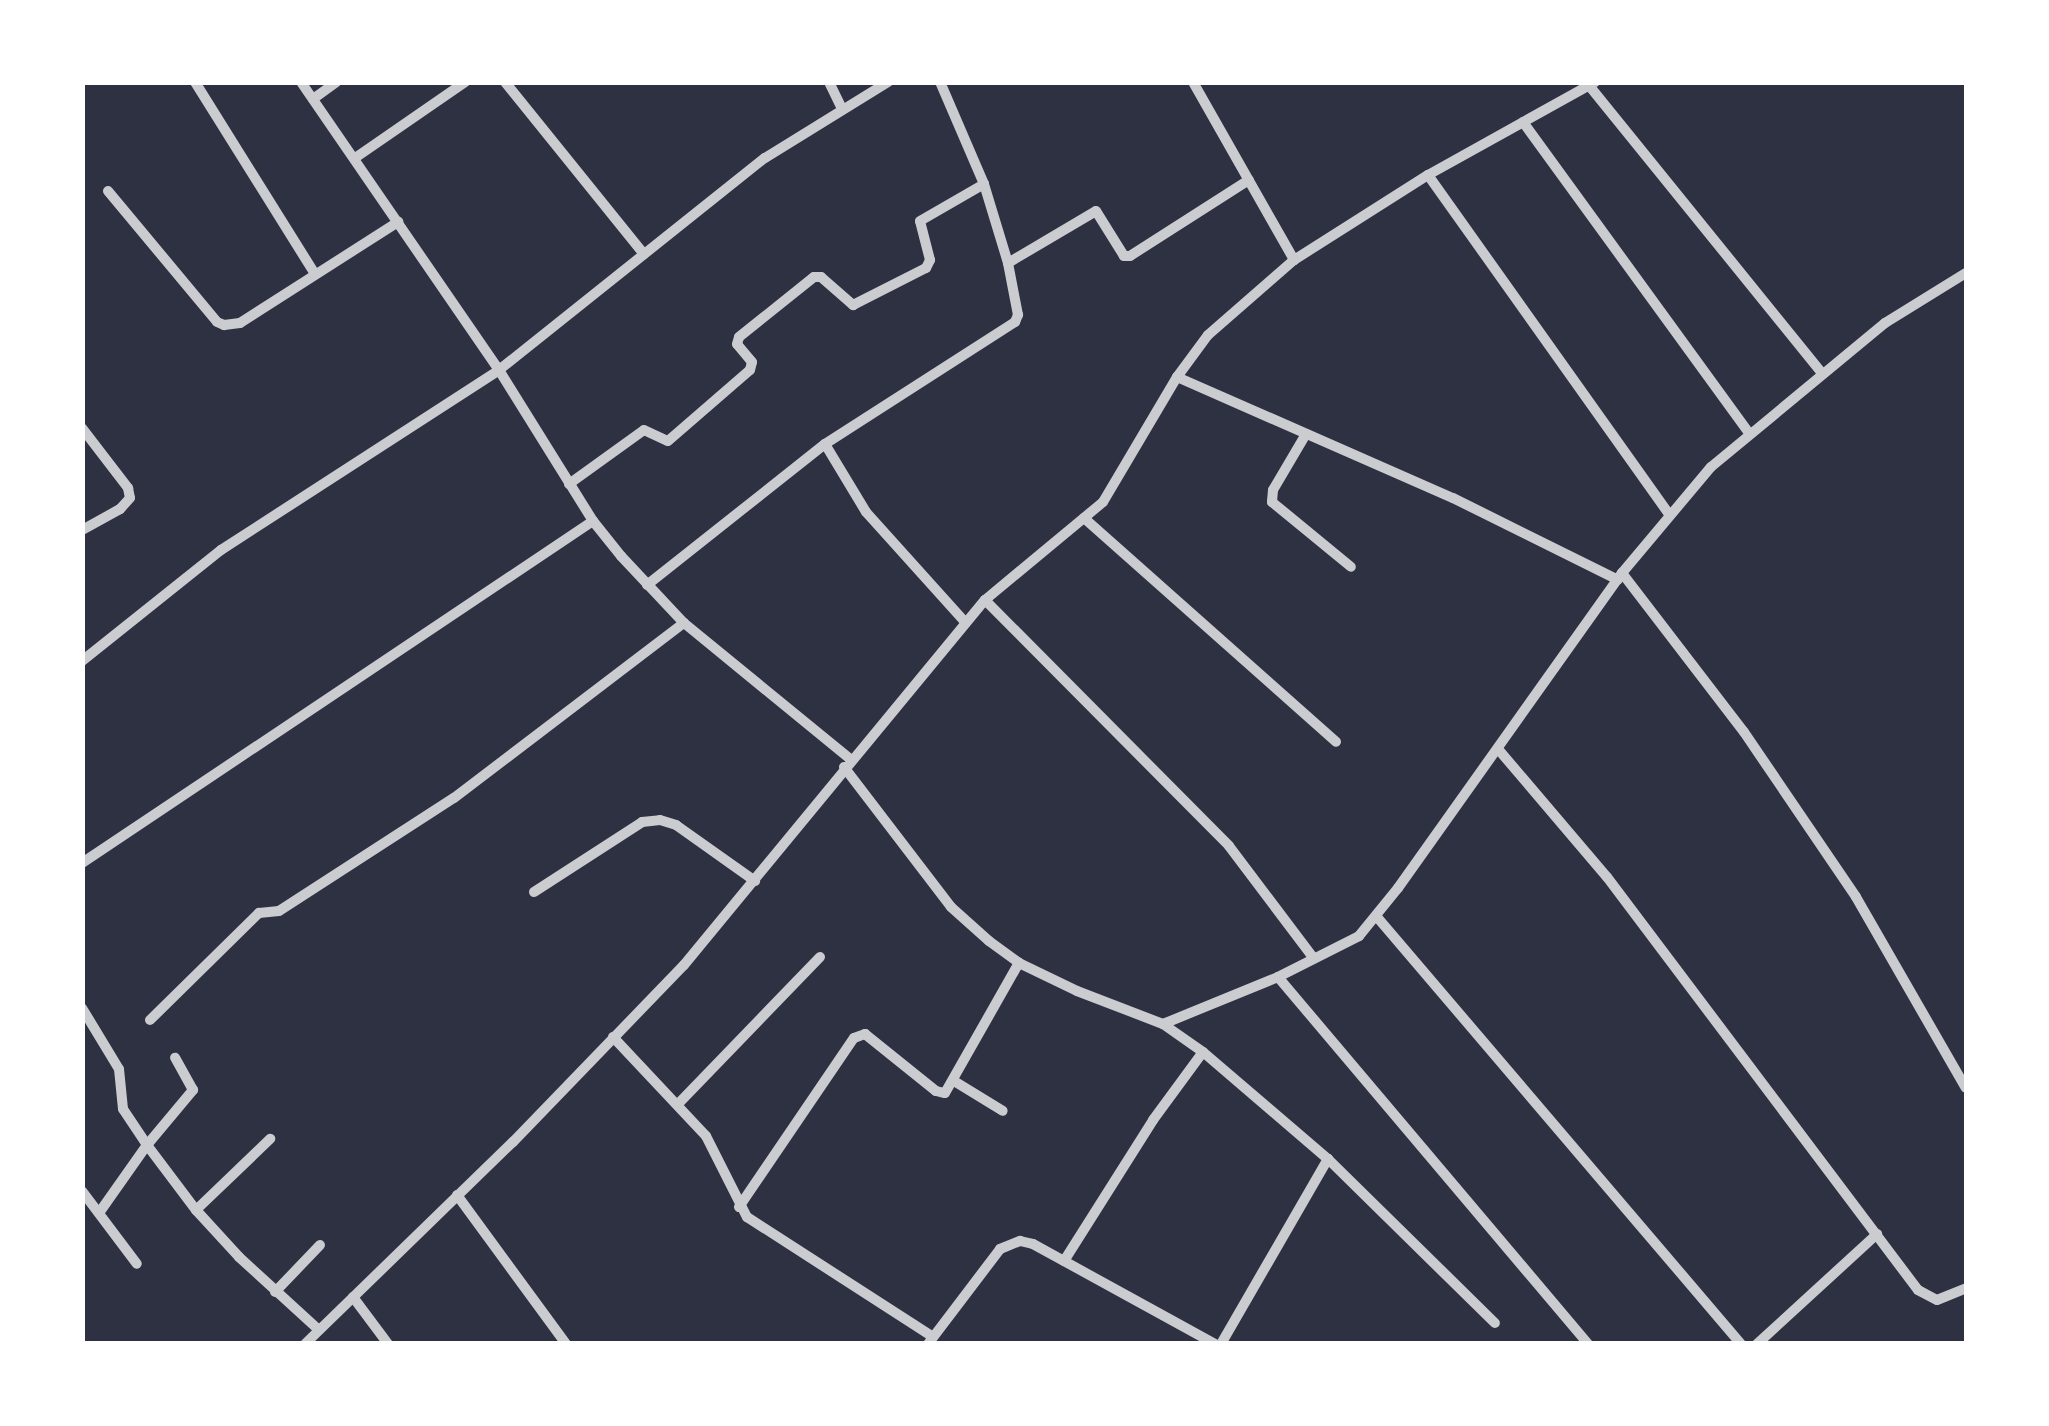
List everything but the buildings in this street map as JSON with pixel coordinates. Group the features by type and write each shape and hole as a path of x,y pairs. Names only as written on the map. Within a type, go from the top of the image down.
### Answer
{"street":[{"path":"195,82 316,274"},
{"path":"301,82 499,370 593,521 684,623 847,763 951,907 1019,963 1162,1024 1203,1052 1328,1160 1495,1323"},
{"path":"313,99 336,82"},
{"path":"355,158 465,82"},
{"path":"505,82 644,254"},
{"path":"829,82 842,109"},
{"path":"82,661 221,550 499,370 764,158 888,82"},
{"path":"647,585 825,444 1006,331 1018,315 1008,263 984,184 940,82"},
{"path":"1193,82 1294,260"},
{"path":"304,1344 684,965 985,600 1103,502 1121,478 1177,377 1208,334 1294,260 1428,175 1590,84 1822,373"},
{"path":"1523,122 1749,433"},
{"path":"1428,175 1669,514"},
{"path":"1008,263 1093,211 1100,212 1122,252 1130,256 1249,180"},
{"path":"569,484 644,430 668,441 750,370 752,362 738,344 739,336 814,277 820,277 854,305 926,268 930,260 920,221 984,184"},
{"path":"108,191 217,322 240,323 398,222"},
{"path":"1162,1024 1278,977 1358,936 1377,918 1620,577 1710,467 1885,323 1966,273"},
{"path":"1177,377 1453,498 1620,577 1744,732 1845,881 1966,1088"},
{"path":"82,428 128,488 130,498 120,509 82,530"},
{"path":"1306,434 1273,490 1272,502 1351,567"},
{"path":"825,444 866,512 966,623"},
{"path":"1084,518 1336,742"},
{"path":"82,863 593,521"},
{"path":"985,600 1228,846 1314,959"},
{"path":"150,1020 260,913 279,911 454,798 684,623"},
{"path":"1498,750 1607,876 1927,1297 1937,1300 1966,1288"},
{"path":"534,892 642,822 660,820 676,826 755,881"},
{"path":"1377,918 1740,1344"},
{"path":"679,1104 820,957"},
{"path":"738,1207 858,1034 866,1034 940,1093 950,1090 1019,963"},
{"path":"1278,977 1588,1344"},
{"path":"82,1008 118,1069 123,1109 147,1144 196,1210 319,1330"},
{"path":"613,1036 706,1136 738,1207 757,1226 931,1340 1009,1242 1033,1244 1218,1344 1328,1160"},
{"path":"1064,1261 1116,1175 1203,1052"},
{"path":"99,1213 147,1144 193,1090 175,1058"},
{"path":"954,1081 1004,1111"},
{"path":"196,1210 270,1139"},
{"path":"82,1191 137,1264"},
{"path":"457,1195 566,1344"},
{"path":"1757,1344 1877,1234"},
{"path":"276,1292 320,1245"},
{"path":"353,1298 388,1344"}]}
